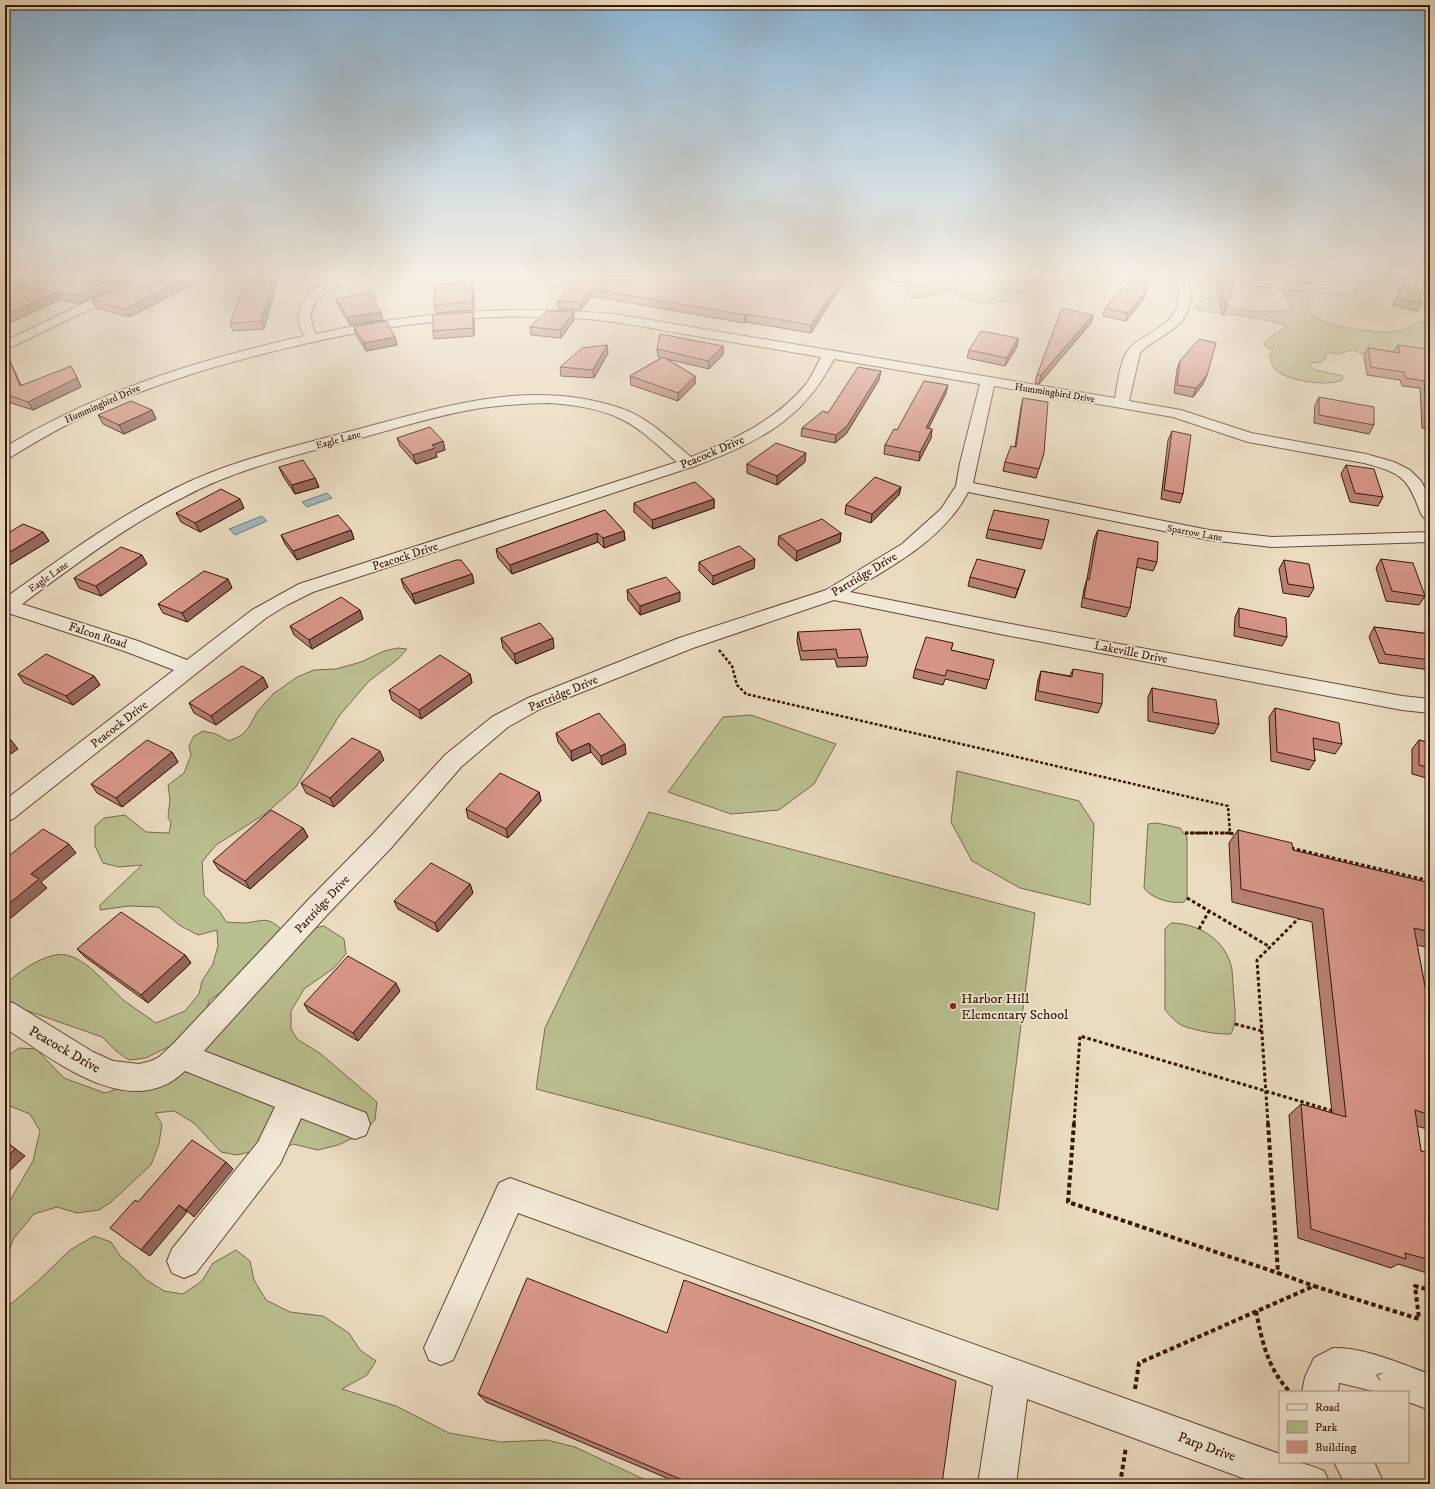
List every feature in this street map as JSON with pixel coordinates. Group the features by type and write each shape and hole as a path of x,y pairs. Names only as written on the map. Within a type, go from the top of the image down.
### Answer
{"street":[{"name":"Hummingbird Drive","path":"5,454 69,417 129,390 186,370 230,357 288,343"},
{"name":"Hummingbird Drive","path":"762,343 1185,416 1248,437 1372,460 1388,465 1409,477 1430,514"},
{"path":"1121,404 1132,353 1142,343"},
{"name":"Peacock Drive","path":"5,813 259,614 280,601 306,588 689,463 734,445 776,419 791,407 811,387 829,355"},
{"name":"Partridge Drive","path":"151,1075 169,1067 181,1056 317,908 382,841 453,761 500,722 535,704 686,643 833,594 908,548 947,512 964,486 968,463 988,382"},
{"name":"Eagle Lane","path":"6,605 137,516 180,492 216,475 312,446 480,403 509,399 541,398 568,400 599,405 617,411 640,423 689,463"},
{"name":"Sparrow Lane","path":"964,486 1209,535 1246,540 1298,542 1359,538 1430,537"},
{"name":"Lakeville Drive","path":"833,594 1047,637 1402,703 1430,706"},
{"name":"Falcon Road","path":"6,605 131,646 190,668"},
{"name":"Peacock Drive","path":"5,1013 83,1062 99,1070 124,1078 139,1078 151,1075"},
{"path":"181,1056 355,1124"},
{"path":"184,1261 269,1153 294,1100"},
{"name":"Parp Drive","path":"441,1348 510,1194 1311,1484"},
{"path":"1320,1391 1323,1375 1327,1369 1334,1366 1350,1367 1430,1392"},
{"path":"997,1484 1012,1375"},
{"path":"1354,1463 1366,1484"}],"path":[{"path":"715,645 731,664 736,685 739,690 746,694 1228,806 1230,833"},
{"path":"1185,833 1230,833 1238,835"},
{"path":"1284,846 1430,881"},
{"path":"1187,898 1270,946"},
{"path":"1199,928 1209,911"},
{"path":"1278,1273 1258,960 1300,916"},
{"path":"1235,1024 1262,1031"},
{"path":"1338,1112 1080,1036 1068,1202 1314,1286 1419,1319 1415,1286 1430,1290"},
{"path":"1135,1389 1139,1363 1314,1286"},
{"path":"1256,1311 1265,1356 1275,1374 1289,1391"},
{"path":"1120,1484 1127,1440"}],"green space":[{"path":"1265,343 1430,343 1430,355 1407,350 1371,355 1352,350 1337,354 1326,352 1326,358 1321,362 1312,363 1310,366 1315,370 1343,376 1342,380 1317,383 1297,380 1280,373 1275,369 1269,357 1273,351 1264,345"},
{"path":"398,648 407,649 398,659 369,681 339,716 296,787 265,814 216,845 202,862 204,895 220,912 226,922 243,923 264,920 272,922 283,931 269,953 302,931 324,926 344,939 346,954 334,968 304,989 291,1011 291,1029 297,1039 321,1054 377,1102 375,1120 362,1134 338,1145 318,1150 293,1144 274,1154 254,1151 237,1155 221,1152 194,1123 174,1111 155,1113 162,1124 159,1144 151,1165 111,1202 99,1210 77,1213 57,1207 34,1214 14,1238 5,1260 5,1209 33,1161 40,1131 30,1114 5,1104 5,1058 19,1048 36,1049 64,1078 105,1093 127,1086 137,1074 158,1066 177,1063 216,1034 225,1017 228,1002 226,996 218,994 210,1000 206,1009 208,1022 204,1032 190,1042 176,1043 146,1058 129,1060 116,1051 102,1037 8,1004 5,1000 5,985 17,974 42,959 59,955 66,955 82,962 126,1002 156,1023 185,1011 199,994 202,981 213,964 218,946 217,930 198,935 179,925 158,907 129,906 100,910 100,905 142,865 119,867 103,863 95,846 95,826 104,818 125,815 146,832 169,833 171,823 168,817 170,800 168,785 184,773 191,755 189,746 194,736 203,731 216,734 229,741 242,735 249,727 257,712 273,694 297,677 314,670 336,669 361,662 384,651"},
{"path":"751,715 836,744 814,784 779,810 731,814 668,792 723,717"},
{"path":"957,771 1079,801 1094,824 1090,905 1020,888 972,861 951,822"},
{"path":"649,812 1035,913 998,1210 536,1089 545,1028"},
{"path":"1157,823 1180,828 1187,837 1187,898 1184,902 1162,900 1147,892 1144,888 1148,824"},
{"path":"1171,923 1191,926 1210,935 1218,942 1229,959 1232,970 1235,1016 1231,1034 1212,1033 1186,1027 1176,1022 1165,1010 1165,929"},
{"path":"94,1236 111,1242 121,1257 135,1268 145,1279 164,1291 183,1294 202,1281 213,1263 236,1250 250,1261 254,1280 266,1300 290,1312 323,1316 349,1333 360,1350 376,1361 367,1375 342,1389 396,1406 449,1433 501,1442 547,1440 575,1447 654,1484 5,1484 5,1309 38,1281 70,1250"}],"water":[{"path":"327,493 332,498 307,507 302,502"},
{"path":"262,516 267,521 235,535 229,529"}],"building":[{"path":"658,343 710,343 723,346 708,361 657,349"},
{"path":"973,343 1015,343 1007,358 969,350"},
{"path":"1049,343 1068,343 1041,375 1037,375"},
{"path":"1195,343 1216,343 1207,375 1196,388 1177,385 1180,361"},
{"path":"607,345 593,370 560,367 582,348"},
{"path":"1398,345 1425,349 1430,363 1430,420 1427,420 1424,381 1406,378 1404,372 1371,367 1368,348 1400,353"},
{"path":"7,355 20,386 71,366 77,378 28,402 5,394 5,356"},
{"path":"663,357 695,376 678,393 630,376"},
{"path":"858,367 881,371 847,426 836,435 802,428 823,411 828,413"},
{"path":"924,381 948,385 926,428 932,429 920,452 885,445 894,429 897,430"},
{"path":"1319,397 1374,407 1374,425 1319,415"},
{"path":"1023,398 1048,402 1044,453 1039,469 1005,462 1011,446 1016,447"},
{"path":"131,401 152,410 119,425 98,415"},
{"path":"430,427 443,441 432,445 435,448 413,455 397,438"},
{"path":"1172,431 1191,435 1183,494 1164,490"},
{"path":"776,443 806,453 777,476 747,464"},
{"path":"303,460 315,478 292,485 279,467"},
{"path":"1346,465 1374,469 1383,497 1355,493"},
{"path":"875,477 901,487 872,514 846,505"},
{"path":"695,482 714,499 652,520 634,503"},
{"path":"221,489 240,499 195,523 176,513"},
{"path":"605,510 624,531 603,538 597,533 510,565 496,549"},
{"path":"994,510 1049,520 1044,540 988,529"},
{"path":"338,515 351,530 293,551 281,535"},
{"path":"822,519 841,533 797,551 779,536"},
{"path":"23,524 43,532 5,555 5,535"},
{"path":"1098,530 1158,542 1157,562 1138,558 1130,608 1084,598 1087,579 1089,580"},
{"path":"739,546 755,559 713,576 699,562"},
{"path":"121,547 142,555 96,586 74,578"},
{"path":"977,559 1025,570 1018,589 970,577"},
{"path":"1381,559 1413,563 1425,596 1392,591"},
{"path":"456,560 461,560 472,574 412,594 401,579"},
{"path":"1284,560 1309,564 1314,588 1288,584"},
{"path":"204,571 228,579 182,613 158,604"},
{"path":"666,577 680,592 640,606 627,590"},
{"path":"341,597 360,610 309,640 290,626"},
{"path":"1239,608 1286,618 1287,637 1239,627"},
{"path":"540,623 553,638 514,654 501,638"},
{"path":"1374,627 1430,634 1430,660 1385,654"},
{"path":"860,629 868,657 838,658 836,649 802,651 798,632"},
{"path":"926,637 953,643 951,650 994,660 989,680 947,670 945,676 915,669"},
{"path":"46,654 94,676 66,696 18,674"},
{"path":"440,655 470,674 419,710 389,690"},
{"path":"242,666 263,677 211,716 189,703"},
{"path":"1073,669 1103,674 1102,704 1038,691 1041,671 1072,677"},
{"path":"1152,688 1216,700 1219,724 1153,712"},
{"path":"1275,708 1339,723 1342,744 1313,738 1315,761 1277,752"},
{"path":"599,713 625,744 601,756 589,743 571,751 556,733"},
{"path":"5,736 11,740 5,744"},
{"path":"352,738 380,751 330,798 301,783"},
{"path":"147,740 172,752 116,798 91,784"},
{"path":"1419,740 1430,743 1430,768 1419,765"},
{"path":"500,773 539,792 506,829 466,809"},
{"path":"271,810 303,828 245,881 213,861"},
{"path":"43,829 69,844 31,874 39,879 5,907 5,859"},
{"path":"1238,830 1292,843 1293,850 1430,883 1430,932 1414,928 1430,1013 1430,1115 1415,1110 1421,1151 1430,1153 1430,1260 1405,1253 1406,1259 1311,1229 1301,1104 1346,1117 1323,909 1241,889"},
{"path":"431,863 470,884 435,923 394,901"},
{"path":"121,912 185,955 141,995 77,949"},
{"path":"348,956 396,983 353,1033 304,1004"},
{"path":"192,1140 226,1162 186,1210 179,1205 141,1250 110,1228 135,1200 138,1202"},
{"path":"5,1141 15,1149 5,1159"},
{"path":"527,1278 667,1333 684,1280 956,1381 942,1484 692,1484 478,1394"}],"place":[{"name":"Harbor Hill Elementary School","path":"953,1006"}]}
